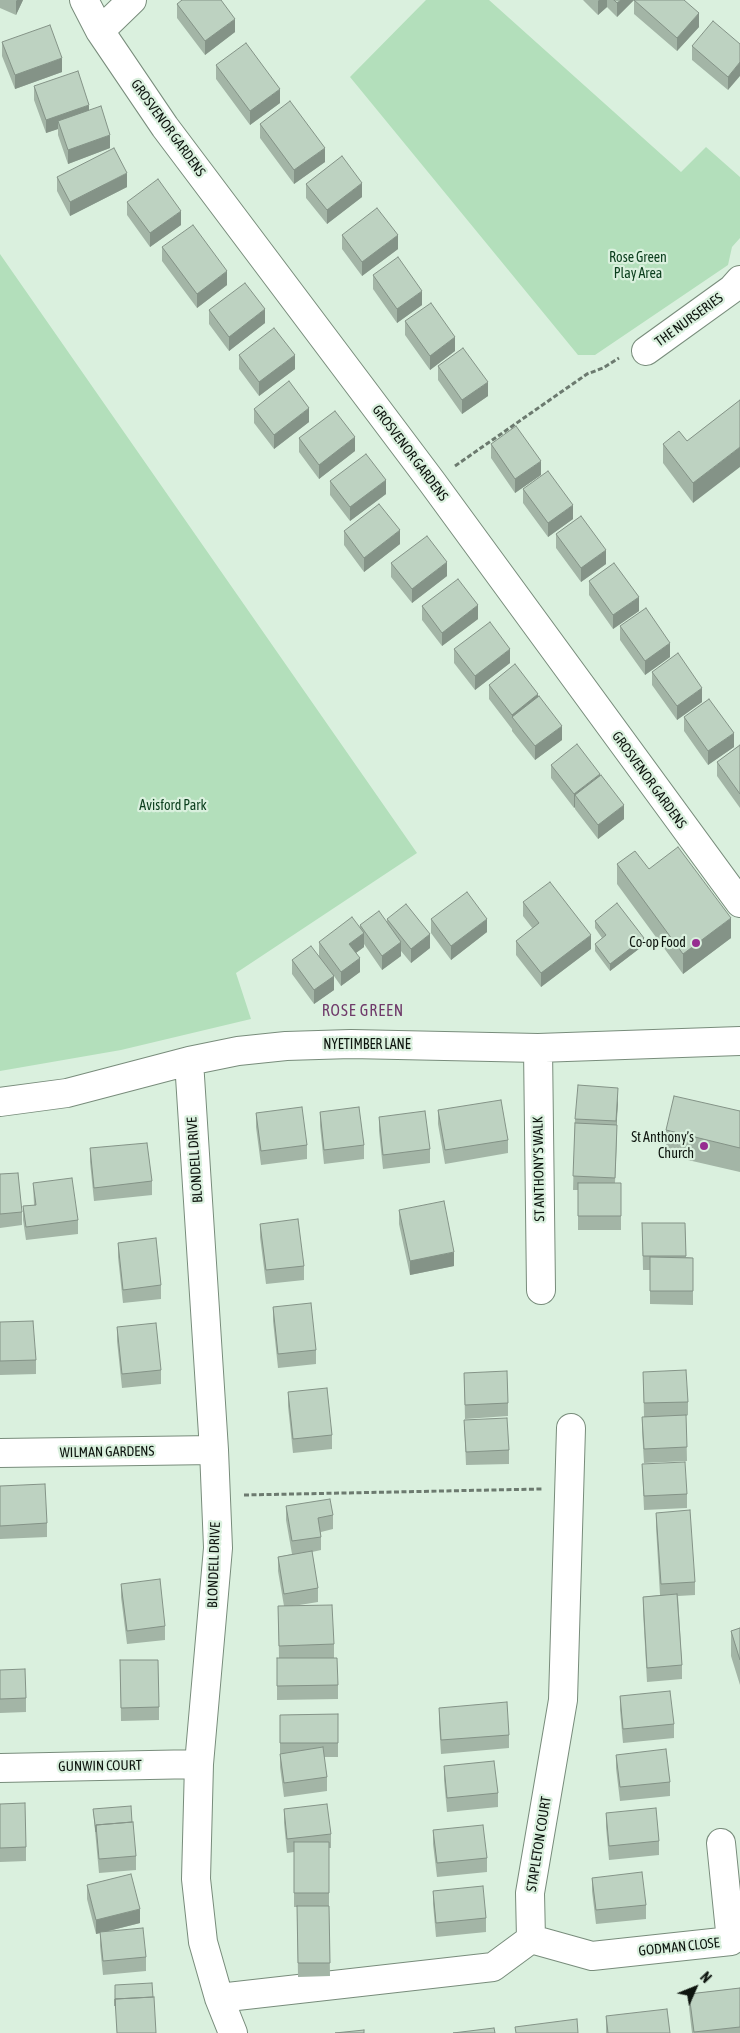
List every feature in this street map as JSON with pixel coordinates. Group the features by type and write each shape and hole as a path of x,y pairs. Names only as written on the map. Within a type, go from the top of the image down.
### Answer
{"street":[{"name":"GROSVENOR GARDENS","path":"84,0 100,31 165,127 432,482 740,904"},
{"path":"100,31 132,0"},
{"name":"THE NURSERIES","path":"654,346 737,289"},
{"name":"NYETIMBER LANE","path":"0,1102 67,1093 188,1061 238,1051 286,1046 351,1044 538,1048 740,1041"},
{"name":"ST ANTHONY'S WALK","path":"538,1048 541,1290"},
{"name":"BLONDELL DRIVE","path":"188,1061 214,1450 218,1548 199,1764 196,1879 203,1942 219,1998 233,2033"},
{"name":"STAPLETON COURT","path":"531,1940 530,1893 563,1700 571,1428"},
{"name":"WILMAN GARDENS","path":"0,1454 214,1450"},
{"name":"GUNWIN COURT","path":"0,1768 199,1764"},
{"name":"GODMAN CLOSE","path":"531,1940 592,1956 731,1941 721,1843"},
{"path":"219,1998 493,1967 531,1940"}],"path":[{"path":"455,466 587,374 603,368 641,344 654,346"},
{"path":"216,1496 569,1489"}],"green space":[{"name":"Rose Green Play Area","path":"426,0 489,0 681,172 706,147 740,177 740,238 732,247 728,265 595,355 578,355 350,77"},
{"name":"Avisford Park","path":"0,254 417,853 236,973 251,1019 121,1050 0,1071"}],"building":[{"path":"182,0 221,0 235,19 205,41 177,4"},
{"path":"634,0 684,0 699,13 677,38"},
{"path":"713,21 740,44 740,62 728,77 692,46"},
{"path":"50,25 62,58 15,75 2,42"},
{"path":"246,43 280,89 250,111 216,65"},
{"path":"78,71 89,105 46,120 34,86"},
{"path":"290,101 325,148 294,170 260,124"},
{"path":"101,106 110,135 68,150 58,121"},
{"path":"114,148 127,173 70,202 57,177"},
{"path":"342,156 362,183 327,210 306,184"},
{"path":"158,179 181,211 150,233 127,202"},
{"path":"377,208 398,235 362,262 342,235"},
{"path":"193,225 227,271 197,294 162,247"},
{"path":"398,257 422,291 397,309 373,275"},
{"path":"245,283 265,309 229,337 209,310"},
{"path":"431,303 455,337 430,356 405,321"},
{"path":"274,328 295,355 259,382 239,355"},
{"path":"463,348 488,382 462,400 438,366"},
{"path":"289,381 309,408 274,435 254,409"},
{"path":"740,400 740,447 693,483 663,444 679,431 687,441"},
{"path":"335,411 355,437 319,465 299,438"},
{"path":"516,426 541,461 515,479 491,444"},
{"path":"366,454 386,480 350,507 330,481"},
{"path":"548,471 573,505 548,523 523,489"},
{"path":"379,504 400,530 364,558 344,531"},
{"path":"581,516 606,550 581,568 556,534"},
{"path":"427,536 447,562 412,589 391,563"},
{"path":"614,563 639,597 613,615 589,581"},
{"path":"458,579 478,605 442,633 422,606"},
{"path":"646,608 670,643 645,661 620,626"},
{"path":"490,622 510,649 475,676 454,649"},
{"path":"678,653 702,688 677,706 652,672"},
{"path":"515,664 538,694 512,715 489,685"},
{"path":"539,696 562,726 535,746 512,717"},
{"path":"709,699 734,733 708,751 684,717"},
{"path":"577,744 600,774 574,794 551,765"},
{"path":"740,745 740,794 717,762"},
{"path":"601,775 624,805 598,825 575,795"},
{"path":"678,847 731,918 683,954 617,864 635,851 649,869"},
{"path":"550,882 591,935 541,973 516,941 539,923 523,902"},
{"path":"467,892 487,919 451,946 431,919"},
{"path":"617,903 644,938 610,964 595,944 606,935 595,921"},
{"path":"406,904 430,934 411,949 387,919"},
{"path":"379,911 401,942 382,956 360,925"},
{"path":"352,917 364,933 349,944 360,958 341,972 319,942"},
{"path":"311,946 334,976 314,990 292,960"},
{"path":"578,1085 618,1088 616,1121 575,1119"},
{"path":"674,1096 740,1111 740,1148 666,1130"},
{"path":"501,1100 508,1140 445,1150 438,1110"},
{"path":"302,1107 307,1145 261,1151 256,1113"},
{"path":"359,1107 364,1145 324,1150 320,1112"},
{"path":"425,1111 430,1149 383,1155 379,1117"},
{"path":"575,1123 617,1125 615,1178 573,1176"},
{"path":"147,1143 152,1181 94,1188 90,1148"},
{"path":"18,1173 22,1212 0,1214 0,1174"},
{"path":"72,1178 78,1220 26,1227 23,1206 36,1205 33,1183"},
{"path":"578,1183 621,1183 621,1216 578,1216"},
{"path":"444,1201 454,1252 410,1261 399,1210"},
{"path":"298,1219 304,1266 266,1270 260,1224"},
{"path":"642,1223 685,1223 686,1256 643,1256"},
{"path":"156,1238 161,1285 123,1290 118,1243"},
{"path":"650,1257 693,1258 693,1291 650,1291"},
{"path":"311,1303 316,1350 278,1354 273,1307"},
{"path":"33,1321 36,1360 0,1361 0,1322"},
{"path":"156,1323 161,1370 122,1374 117,1327"},
{"path":"686,1370 688,1402 644,1403 643,1372"},
{"path":"507,1371 508,1403 465,1405 464,1373"},
{"path":"327,1388 332,1435 293,1439 288,1392"},
{"path":"686,1415 687,1447 644,1449 642,1417"},
{"path":"507,1418 509,1450 466,1452 464,1420"},
{"path":"685,1462 687,1494 644,1496 642,1464"},
{"path":"45,1484 47,1523 0,1526 0,1486"},
{"path":"330,1499 333,1515 318,1518 321,1537 292,1541 286,1506"},
{"path":"690,1510 695,1582 661,1584 656,1513"},
{"path":"312,1551 318,1588 284,1594 278,1557"},
{"path":"160,1579 165,1626 127,1631 121,1584"},
{"path":"677,1594 682,1665 647,1668 643,1597"},
{"path":"332,1605 334,1644 279,1646 278,1606"},
{"path":"740,1628 740,1660 731,1631"},
{"path":"277,1658 337,1658 338,1685 277,1686"},
{"path":"120,1660 158,1660 159,1707 121,1708"},
{"path":"25,1669 26,1698 0,1699 0,1670"},
{"path":"670,1691 674,1724 623,1729 620,1696"},
{"path":"507,1702 509,1735 441,1740 439,1708"},
{"path":"338,1714 338,1743 280,1743 280,1715"},
{"path":"323,1747 327,1777 284,1783 280,1754"},
{"path":"666,1749 670,1782 620,1787 616,1755"},
{"path":"494,1761 498,1793 447,1798 444,1766"},
{"path":"25,1803 26,1847 0,1848 0,1804"},
{"path":"327,1804 331,1834 287,1839 284,1809"},
{"path":"131,1806 132,1822 96,1825 96,1832 93,1809"},
{"path":"656,1808 659,1841 609,1846 606,1813"},
{"path":"133,1822 136,1856 99,1859 96,1825"},
{"path":"483,1825 487,1858 437,1863 433,1830"},
{"path":"294,1842 329,1842 329,1893 294,1893"},
{"path":"642,1872 646,1905 596,1910 592,1878"},
{"path":"131,1874 140,1909 96,1920 87,1885"},
{"path":"483,1886 486,1918 436,1923 433,1891"},
{"path":"297,1906 329,1906 330,1963 298,1963"},
{"path":"143,1928 146,1957 103,1961 100,1932"},
{"path":"152,1983 153,1997 115,1999 115,1985"},
{"path":"740,1988 740,2027 694,2032 689,1994"},
{"path":"154,1997 156,2033 117,2033 115,1999"},
{"path":"667,2009 670,2033 608,2033 606,2016"},
{"path":"577,2019 578,2033 516,2033 515,2027"},
{"path":"494,2028 495,2033 453,2033"},
{"path":"364,2030 364,2033 335,2033"}],"place":[{"name":"Co-op Food","path":"696,943"},
{"name":"St Anthony’s Church","path":"704,1146"}],"district":[{"name":"ROSE GREEN","path":"363,1011"}]}
